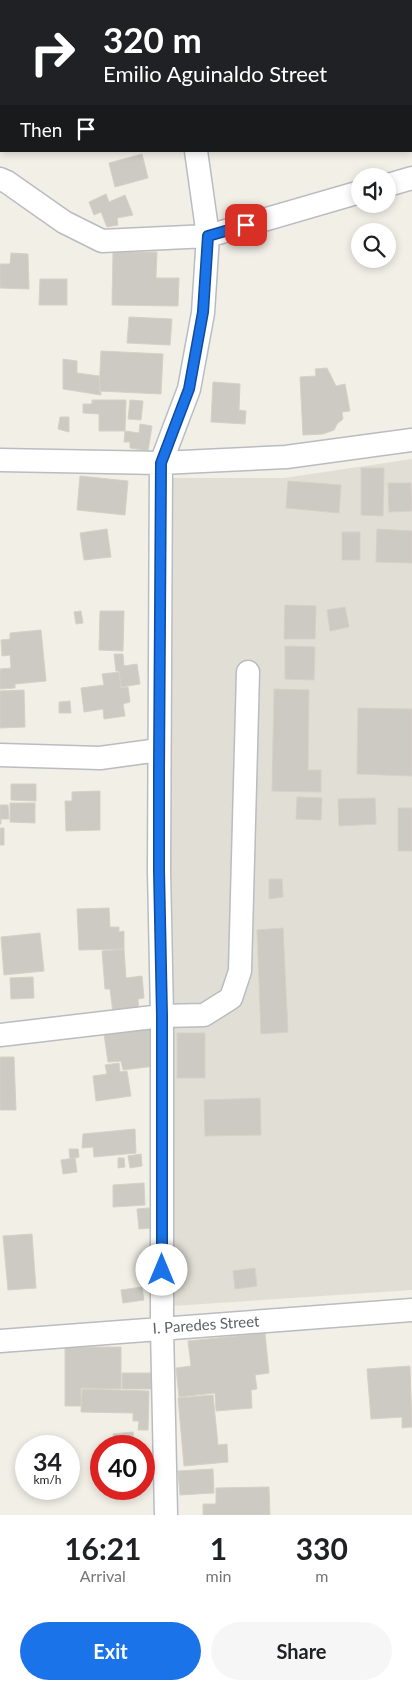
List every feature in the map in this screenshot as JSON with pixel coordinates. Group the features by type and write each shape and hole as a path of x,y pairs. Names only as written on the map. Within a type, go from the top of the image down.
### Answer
{"street":[{"path":"166,1515 162,1328 162,1016 159,870 161,463 189,389 203,312 208,236 196,152"},
{"path":"396,183 412,178"},
{"path":"0,179 64,222 102,241 208,236 351,195"},
{"path":"0,460 161,463 286,457 412,440"},
{"path":"0,1035 162,1016 204,1015 231,998 240,971 248,672"},
{"path":"0,755 100,758 159,750"},
{"name":"I. Paredes Street","path":"0,1341 412,1310"}],"shaded area":[{"path":"412,459 412,1290 172,1306 166,478 284,478"}],"building":[{"path":"142,154 148,178 115,187 109,163"},
{"path":"106,194 109,202 125,195 133,215 117,218 118,225 107,227 101,212 94,215 89,202"},
{"path":"113,252 157,252 156,278 179,278 178,306 112,305"},
{"path":"11,253 28,254 29,289 0,288 0,264 10,264"},
{"path":"40,279 67,279 67,305 39,305"},
{"path":"129,317 172,319 170,345 127,343"},
{"path":"101,351 163,354 161,394 99,391"},
{"path":"63,359 77,361 77,373 99,376 101,395 63,389"},
{"path":"327,368 336,386 345,384 350,411 342,412 343,419 334,430 323,434 303,435 300,377 316,376 315,369"},
{"path":"213,382 240,384 239,410 246,411 245,424 211,422"},
{"path":"92,400 126,400 125,431 99,431 99,414 83,413 83,404 92,404"},
{"path":"130,400 143,401 141,420 128,419"},
{"path":"60,417 69,417 69,432 58,429"},
{"path":"140,424 152,426 148,451 130,448 130,442 124,442 125,431 139,433"},
{"path":"361,468 384,468 383,516 361,515"},
{"path":"80,476 128,481 125,515 77,510"},
{"path":"288,481 341,485 339,513 286,508"},
{"path":"388,483 411,483 412,511 389,512"},
{"path":"107,529 111,557 84,560 80,533"},
{"path":"377,529 412,531 412,563 376,562"},
{"path":"342,532 360,532 360,560 342,560"},
{"path":"285,605 316,606 315,639 284,639"},
{"path":"345,607 349,627 330,631 327,610"},
{"path":"81,611 83,623 76,624 74,612"},
{"path":"100,611 124,611 123,651 99,650"},
{"path":"41,630 46,681 15,684 15,688 0,689 0,669 11,668 10,655 2,656 1,640 10,639 10,633"},
{"path":"285,646 315,647 314,680 285,679"},
{"path":"114,654 123,654 124,666 137,664 140,684 121,687 119,671 116,671"},
{"path":"119,672 121,688 128,687 130,702 123,704 125,716 104,719 103,709 84,712 81,688 104,685 102,674"},
{"path":"274,689 309,690 308,770 321,770 321,792 272,791"},
{"path":"24,690 25,727 0,728 0,691"},
{"path":"70,701 71,713 59,713 59,702"},
{"path":"358,708 412,709 412,776 357,774"},
{"path":"11,784 36,784 36,801 11,800"},
{"path":"100,791 100,830 66,831 65,801 72,801 72,792"},
{"path":"297,797 322,798 321,820 296,819"},
{"path":"375,798 376,824 339,826 338,799"},
{"path":"10,803 35,803 35,823 10,822"},
{"path":"0,805 8,805 9,819 1,819 1,824 0,824"},
{"path":"398,808 412,808 412,851 398,851"},
{"path":"0,828 4,828 4,845 0,845"},
{"path":"269,879 282,879 283,897 269,899"},
{"path":"109,908 110,927 119,927 119,932 124,931 124,949 79,950 77,909"},
{"path":"283,928 288,1032 261,1034 257,930"},
{"path":"40,933 44,971 4,975 1,937"},
{"path":"124,949 126,978 142,976 144,998 138,999 139,1011 113,1013 110,989 105,989 102,951"},
{"path":"33,977 34,998 11,999 10,978"},
{"path":"150,1028 155,1066 123,1070 121,1061 108,1062 104,1034"},
{"path":"177,1033 205,1033 205,1078 177,1078"},
{"path":"0,1057 14,1057 16,1110 0,1110"},
{"path":"119,1063 120,1072 127,1071 131,1096 96,1101 93,1076 107,1074 105,1065"},
{"path":"260,1098 261,1135 205,1136 204,1100"},
{"path":"135,1129 136,1153 94,1157 93,1147 82,1148 83,1134"},
{"path":"69,1149 78,1149 79,1157 70,1159"},
{"path":"141,1154 142,1166 130,1168 128,1156"},
{"path":"75,1158 77,1172 63,1174 61,1160"},
{"path":"118,1158 124,1158 125,1167 118,1168"},
{"path":"144,1183 145,1205 113,1207 113,1185"},
{"path":"149,1208 151,1228 139,1229 137,1209"},
{"path":"32,1234 36,1288 8,1290 3,1236"},
{"path":"255,1268 257,1286 235,1289 233,1271"},
{"path":"142,1287 144,1300 123,1303 121,1290"},
{"path":"265,1333 269,1373 255,1375 257,1389 251,1390 252,1408 216,1411 215,1393 179,1397 176,1368 191,1366 188,1341"},
{"path":"65,1347 121,1347 121,1389 81,1388 81,1406 65,1406"},
{"path":"410,1366 412,1427 402,1428 402,1417 371,1419 367,1369"},
{"path":"122,1373 151,1373 151,1389 122,1389"},
{"path":"82,1389 149,1391 148,1430 138,1430 139,1421 133,1421 133,1413 81,1412"},
{"path":"213,1395 218,1445 227,1444 228,1462 184,1466 178,1398"},
{"path":"133,1432 133,1435 113,1435"},
{"path":"213,1469 214,1493 180,1495 178,1471"},
{"path":"269,1487 270,1515 203,1515 203,1504 216,1504 216,1488"}],"route":[{"path":"162,1270 162,1016 159,870 161,463 189,389 203,312 208,236 246,225"}]}
